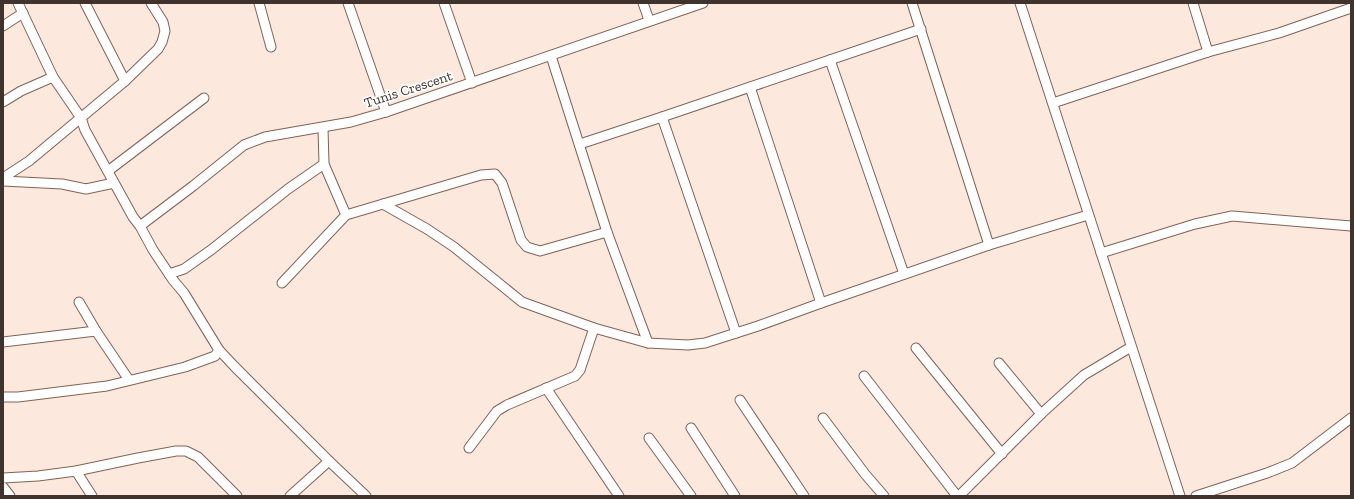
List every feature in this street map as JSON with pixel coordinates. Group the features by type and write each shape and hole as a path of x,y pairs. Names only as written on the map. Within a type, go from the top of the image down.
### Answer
{"street":[{"path":"18,3 53,76 81,118 108,172 133,217 219,350 329,461 366,496"},
{"path":"85,3 125,81"},
{"path":"3,178 29,161 81,118 125,81 154,53 162,42 165,31 163,22 151,3"},
{"path":"259,3 271,47"},
{"path":"348,3 386,112"},
{"path":"444,3 472,83"},
{"path":"643,3 649,20"},
{"name":"Tunis Crescent","path":"140,226 244,145 265,137 323,128 386,112 551,56 649,20 703,3"},
{"path":"912,3 989,245"},
{"path":"1020,3 1180,496"},
{"path":"1192,3 1208,52"},
{"path":"1053,103 1208,52 1279,32 1351,8"},
{"path":"3,26 23,13"},
{"path":"580,144 921,29"},
{"path":"551,56 607,232 648,343"},
{"path":"830,60 904,274"},
{"path":"3,102 21,91 53,76"},
{"path":"750,87 821,302"},
{"path":"108,172 204,98"},
{"path":"662,117 736,333"},
{"path":"323,128 324,164 346,215"},
{"path":"171,277 211,250 288,189 324,164"},
{"path":"282,283 346,215 481,175 495,174 502,183 521,240 527,247 540,250 607,232"},
{"path":"3,181 62,184 86,189 114,183"},
{"path":"383,204 454,247 522,302 594,328 648,343 688,345 705,343 758,326 821,302 989,245 1088,215"},
{"path":"1101,253 1195,224 1232,216 1351,226"},
{"path":"79,302 96,331 129,380"},
{"path":"469,448 497,411 507,404 574,376 580,370 594,328"},
{"path":"3,342 96,331"},
{"path":"864,376 958,496 1041,414 1084,375 1131,347"},
{"path":"916,348 1002,454"},
{"path":"3,397 18,397 107,386 184,367 214,356 219,350"},
{"path":"999,363 1041,414"},
{"path":"546,388 619,496"},
{"path":"740,400 804,496"},
{"path":"823,418 865,474 884,496"},
{"path":"1196,496 1267,473 1292,463 1351,418"},
{"path":"691,428 735,496"},
{"path":"649,438 691,496"},
{"path":"3,478 38,476 76,471 176,451 186,451 198,457 237,496"},
{"path":"290,496 329,461"},
{"path":"76,471 92,496"},
{"path":"3,487 10,496"}]}
